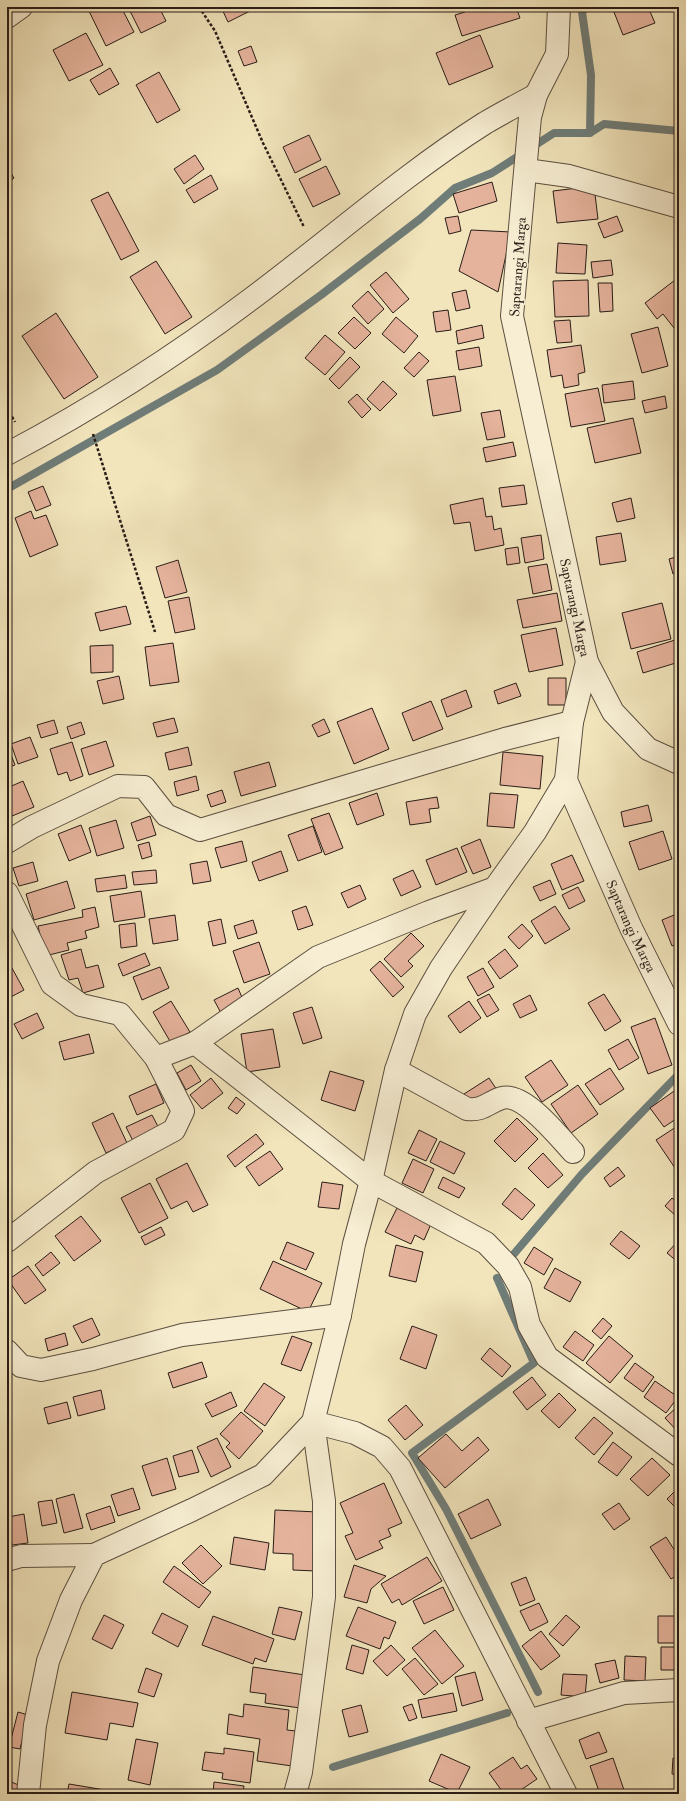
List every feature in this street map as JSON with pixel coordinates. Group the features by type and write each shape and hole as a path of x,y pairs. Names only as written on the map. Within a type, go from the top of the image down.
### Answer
{"street":[{"name":"Saptarangi Marga","path":"559,7 557,54 536,95 530,117 512,316 587,662 572,722 566,780 631,928 679,1024"},
{"path":"7,454 83,412 172,355 316,250 412,174 485,123 536,95"},
{"path":"527,161 569,176 679,207"},
{"path":"587,662 613,712 648,749 679,763"},
{"path":"7,842 32,827 118,786 144,787 166,815 200,830 505,739 572,722"},
{"path":"295,1794 301,1772 324,1597 324,1501 313,1422 340,1315 354,1244 372,1181 396,1070 415,1014 441,968 535,832 566,780"},
{"path":"156,1058 195,1043 318,957 429,912 495,888"},
{"path":"7,893 52,984 81,1005 120,1014 156,1058 183,1111 174,1130 96,1172 7,1241"},
{"path":"195,1043 372,1181 486,1243 508,1266 520,1287 529,1325 547,1357 679,1455"},
{"path":"396,1070 467,1109 481,1109 502,1097 518,1100 529,1106 573,1152"},
{"path":"7,1351 21,1366 41,1370 93,1359 182,1335 340,1315"},
{"path":"7,1560 21,1556 94,1555 264,1475 313,1422"},
{"path":"313,1422 355,1434 382,1447 400,1468 566,1794"},
{"path":"28,1794 34,1725 48,1661 71,1600 94,1555"},
{"path":"528,1720 624,1693 679,1690"}],"path":[{"path":"199,7 215,31 263,143 316,250"},
{"path":"92,430 155,632"}],"building":[{"path":"87,7 121,7 134,32 106,46"},
{"path":"128,7 159,7 166,21 141,33"},
{"path":"221,7 248,7 250,11 228,22"},
{"path":"463,7 516,7 520,18 462,36 455,15 465,12"},
{"path":"612,7 648,7 655,23 623,35"},
{"path":"86,33 103,65 69,81 53,50"},
{"path":"480,35 493,67 449,85 436,53"},
{"path":"251,46 257,62 244,66 238,51"},
{"path":"110,68 119,84 99,95 90,80"},
{"path":"159,72 180,110 157,123 136,85"},
{"path":"309,135 321,160 295,173 283,147"},
{"path":"195,155 204,169 184,184 174,169"},
{"path":"326,166 340,194 313,207 299,179"},
{"path":"7,167 14,178 7,183"},
{"path":"211,175 218,189 194,203 186,190"},
{"path":"492,182 497,201 459,213 453,194"},
{"path":"594,186 598,219 557,223 553,191"},
{"path":"108,192 139,251 121,260 91,200"},
{"path":"458,216 461,231 449,234 445,218"},
{"path":"617,216 623,231 604,238 598,223"},
{"path":"471,230 511,232 498,292 459,271"},
{"path":"558,243 587,245 585,274 556,273"},
{"path":"611,260 613,275 593,278 591,262"},
{"path":"156,261 192,317 165,334 130,277"},
{"path":"386,272 409,299 393,313 370,285"},
{"path":"679,277 679,324 674,328 663,314 657,319 645,303"},
{"path":"588,280 589,316 555,317 553,281"},
{"path":"598,283 612,283 613,311 600,312"},
{"path":"466,290 470,308 456,311 452,293"},
{"path":"368,291 384,309 368,324 352,306"},
{"path":"448,310 451,330 436,332 433,312"},
{"path":"56,313 98,377 64,399 22,336"},
{"path":"354,317 371,333 355,349 338,333"},
{"path":"396,317 418,336 404,353 382,334"},
{"path":"570,320 572,342 557,343 554,321"},
{"path":"482,325 484,338 458,344 456,331"},
{"path":"658,327 668,366 642,373 631,334"},
{"path":"325,335 345,352 325,375 305,358"},
{"path":"581,345 585,372 578,374 579,385 564,388 562,375 551,377 547,350"},
{"path":"479,347 482,366 459,370 456,351"},
{"path":"419,352 429,361 414,377 404,368"},
{"path":"350,357 360,367 339,389 329,379"},
{"path":"455,376 461,411 433,416 427,380"},
{"path":"383,381 397,394 380,411 367,399"},
{"path":"633,381 635,399 604,403 602,385"},
{"path":"598,388 605,421 571,427 565,394"},
{"path":"357,394 371,409 362,418 348,402"},
{"path":"665,396 667,408 645,413 642,401"},
{"path":"500,410 505,437 487,440 481,413"},
{"path":"633,418 641,453 595,463 587,428"},
{"path":"513,442 516,456 486,462 483,448"},
{"path":"524,485 527,504 502,507 499,488"},
{"path":"43,486 51,505 36,511 28,492"},
{"path":"483,498 486,517 492,516 494,530 501,528 504,545 475,551 470,522 454,524 450,505"},
{"path":"631,498 635,518 617,522 612,503"},
{"path":"31,511 34,519 46,515 58,545 30,557 15,518"},
{"path":"621,533 626,561 600,565 596,537"},
{"path":"541,535 544,559 525,563 521,538"},
{"path":"518,547 520,563 507,565 505,549"},
{"path":"679,556 679,573 673,574 669,559"},
{"path":"178,560 187,592 165,598 156,567"},
{"path":"547,564 552,590 533,594 528,567"},
{"path":"557,593 562,621 523,628 517,600"},
{"path":"189,597 195,629 175,633 168,601"},
{"path":"662,603 671,639 631,649 622,613"},
{"path":"126,606 131,624 100,631 95,613"},
{"path":"556,628 563,665 529,672 521,635"},
{"path":"675,640 679,652 679,662 643,673 637,652"},
{"path":"173,643 179,682 150,686 145,647"},
{"path":"113,645 113,672 91,673 90,646"},
{"path":"119,676 124,699 103,704 97,681"},
{"path":"548,678 566,678 566,705 548,705"},
{"path":"516,683 521,696 498,704 494,691"},
{"path":"466,690 472,707 447,717 441,700"},
{"path":"431,701 443,729 413,741 402,713"},
{"path":"372,708 389,749 354,764 337,722"},
{"path":"174,718 178,732 157,737 153,723"},
{"path":"324,719 330,732 318,737 312,725"},
{"path":"54,720 58,733 41,738 37,725"},
{"path":"81,722 85,734 71,739 67,727"},
{"path":"30,737 38,757 18,764 11,744"},
{"path":"106,741 114,766 89,775 81,749"},
{"path":"72,742 83,776 70,781 67,772 58,775 50,749"},
{"path":"188,747 192,765 169,770 165,753"},
{"path":"10,752 15,765 7,768 7,753"},
{"path":"503,752 543,756 540,789 500,785"},
{"path":"269,762 276,786 241,796 234,772"},
{"path":"196,776 199,790 177,796 174,782"},
{"path":"23,781 34,807 12,816 7,804 7,788"},
{"path":"222,790 226,802 211,807 207,795"},
{"path":"377,793 384,815 357,825 349,803"},
{"path":"490,793 518,795 514,828 487,826"},
{"path":"437,797 439,808 429,809 431,822 410,825 406,802"},
{"path":"648,805 652,821 624,827 621,812"},
{"path":"329,813 343,848 325,855 311,819"},
{"path":"150,816 156,835 137,841 131,823"},
{"path":"116,820 124,848 97,856 89,828"},
{"path":"81,825 91,852 69,861 58,834"},
{"path":"313,826 322,852 298,861 288,835"},
{"path":"663,831 672,859 639,870 629,842"},
{"path":"480,839 491,867 473,874 461,847"},
{"path":"242,841 247,861 221,868 215,848"},
{"path":"149,842 152,856 142,859 138,845"},
{"path":"457,848 467,872 436,885 426,860"},
{"path":"281,851 288,871 259,881 252,862"},
{"path":"572,855 584,881 562,890 551,864"},
{"path":"207,861 211,881 193,884 190,864"},
{"path":"33,862 38,881 19,886 13,868"},
{"path":"156,870 157,883 134,885 132,872"},
{"path":"413,870 421,887 401,896 393,879"},
{"path":"125,875 127,888 97,892 95,879"},
{"path":"550,880 556,894 540,901 533,887"},
{"path":"67,881 75,908 34,920 26,894"},
{"path":"360,885 366,899 348,908 341,893"},
{"path":"578,887 585,901 569,909 562,895"},
{"path":"141,891 145,917 114,922 110,896"},
{"path":"306,906 313,925 298,930 292,911"},
{"path":"555,906 570,929 545,944 531,921"},
{"path":"95,907 99,927 85,931 87,938 67,943 69,950 45,956 38,926 83,917 82,910"},
{"path":"679,913 679,943 672,946 662,920"},
{"path":"175,915 178,940 153,944 149,919"},
{"path":"221,919 226,943 213,946 208,922"},
{"path":"253,920 257,933 238,939 234,926"},
{"path":"135,923 137,946 121,948 119,925"},
{"path":"522,924 533,936 519,949 508,937"},
{"path":"411,933 424,946 408,961 413,966 401,977 384,959"},
{"path":"259,942 270,974 244,983 233,951"},
{"path":"81,949 86,968 98,965 104,987 83,993 78,978 69,980 61,955"},
{"path":"505,949 518,966 500,979 488,962"},
{"path":"145,953 150,965 123,976 118,964"},
{"path":"7,959 24,990 7,999"},
{"path":"380,961 404,987 393,997 370,970"},
{"path":"160,967 169,988 142,1000 133,977"},
{"path":"483,968 494,987 478,996 467,977"},
{"path":"238,988 244,1002 221,1013 214,1000"},
{"path":"489,994 499,1010 487,1017 477,1000"},
{"path":"604,994 621,1021 605,1031 588,1003"},
{"path":"530,995 537,1010 520,1018 513,1004"},
{"path":"171,1001 190,1032 171,1043 153,1012"},
{"path":"469,1001 481,1018 460,1033 448,1016"},
{"path":"312,1007 322,1038 303,1044 293,1013"},
{"path":"37,1013 44,1028 22,1039 14,1024"},
{"path":"655,1018 672,1065 648,1074 631,1027"},
{"path":"273,1029 280,1067 247,1072 241,1034"},
{"path":"89,1034 94,1053 64,1060 59,1042"},
{"path":"628,1039 639,1058 619,1070 608,1050"},
{"path":"551,1060 568,1085 542,1102 525,1077"},
{"path":"191,1065 201,1081 186,1090 177,1073"},
{"path":"610,1068 624,1089 600,1105 585,1084"},
{"path":"330,1071 364,1081 355,1111 321,1100"},
{"path":"211,1078 223,1093 202,1109 190,1095"},
{"path":"489,1078 497,1090 471,1106 464,1094"},
{"path":"156,1084 164,1103 137,1115 129,1096"},
{"path":"578,1085 598,1114 571,1133 551,1104"},
{"path":"677,1089 679,1092 679,1117 664,1127 650,1108"},
{"path":"236,1097 245,1104 237,1114 228,1108"},
{"path":"113,1113 127,1143 106,1153 92,1123"},
{"path":"152,1115 162,1134 136,1147 126,1127"},
{"path":"517,1118 538,1139 515,1162 494,1141"},
{"path":"679,1125 679,1165 675,1168 656,1140"},
{"path":"419,1130 437,1139 426,1161 408,1153"},
{"path":"256,1134 264,1144 235,1167 227,1156"},
{"path":"440,1141 465,1153 454,1174 430,1162"},
{"path":"270,1151 283,1169 259,1186 246,1167"},
{"path":"543,1153 563,1175 548,1188 528,1168"},
{"path":"413,1159 434,1169 423,1193 402,1183"},
{"path":"187,1163 208,1205 193,1212 187,1201 171,1209 156,1179"},
{"path":"618,1167 625,1176 610,1187 604,1178"},
{"path":"443,1177 465,1188 459,1198 438,1188"},
{"path":"322,1182 343,1185 339,1209 318,1207"},
{"path":"150,1183 168,1218 139,1233 121,1198"},
{"path":"515,1188 535,1205 522,1220 502,1204"},
{"path":"672,1198 679,1204 679,1212 676,1216 665,1206"},
{"path":"397,1208 431,1224 424,1240 415,1235 411,1244 385,1232"},
{"path":"81,1216 101,1241 74,1261 55,1236"},
{"path":"161,1227 165,1235 145,1245 141,1237"},
{"path":"621,1231 640,1246 629,1259 610,1244"},
{"path":"679,1240 679,1263 667,1253"},
{"path":"287,1242 314,1253 306,1270 280,1259"},
{"path":"396,1245 423,1252 416,1282 389,1276"},
{"path":"534,1247 553,1259 544,1275 524,1263"},
{"path":"51,1252 60,1263 43,1276 35,1265"},
{"path":"273,1261 322,1283 308,1312 260,1289"},
{"path":"28,1266 46,1290 25,1304 8,1280"},
{"path":"555,1268 581,1282 570,1302 544,1288"},
{"path":"92,1318 100,1335 82,1343 73,1326"},
{"path":"603,1318 612,1326 601,1339 592,1331"},
{"path":"412,1326 437,1335 426,1369 400,1359"},
{"path":"575,1331 594,1345 583,1361 563,1347"},
{"path":"65,1333 68,1345 48,1351 45,1339"},
{"path":"292,1336 312,1343 301,1371 281,1364"},
{"path":"609,1336 633,1356 610,1383 586,1363"},
{"path":"490,1348 511,1366 502,1377 481,1359"},
{"path":"202,1362 207,1377 173,1388 168,1373"},
{"path":"635,1363 654,1377 643,1392 624,1378"},
{"path":"532,1377 546,1395 527,1410 513,1392"},
{"path":"655,1381 678,1397 666,1413 644,1397"},
{"path":"264,1383 285,1397 265,1426 244,1411"},
{"path":"101,1390 105,1409 78,1416 73,1397"},
{"path":"231,1392 237,1406 212,1417 205,1404"},
{"path":"559,1393 576,1410 559,1428 541,1411"},
{"path":"67,1402 71,1418 48,1424 44,1408"},
{"path":"406,1405 423,1425 405,1440 388,1420"},
{"path":"679,1405 679,1433 665,1418"},
{"path":"241,1412 263,1431 239,1459 226,1447 230,1443 220,1434"},
{"path":"594,1417 613,1433 594,1455 575,1438"},
{"path":"446,1434 462,1451 478,1437 489,1450 445,1488 418,1458"},
{"path":"217,1438 231,1467 211,1477 197,1447"},
{"path":"613,1442 632,1457 617,1476 598,1462"},
{"path":"192,1450 199,1472 179,1477 173,1456"},
{"path":"167,1458 176,1489 152,1496 142,1466"},
{"path":"652,1458 670,1475 648,1496 630,1479"},
{"path":"384,1483 402,1523 388,1529 391,1536 379,1541 383,1548 356,1560 345,1536 353,1533 340,1503"},
{"path":"679,1487 679,1511 667,1499"},
{"path":"133,1488 140,1509 118,1516 111,1495"},
{"path":"74,1494 83,1528 64,1533 56,1499"},
{"path":"488,1499 501,1525 471,1539 458,1514"},
{"path":"52,1500 57,1523 42,1526 38,1502"},
{"path":"619,1503 630,1519 614,1530 602,1514"},
{"path":"110,1506 115,1522 91,1530 86,1514"},
{"path":"275,1510 318,1512 316,1571 293,1570 293,1554 273,1553"},
{"path":"24,1514 28,1543 12,1545 8,1517"},
{"path":"234,1537 269,1543 265,1570 230,1564"},
{"path":"666,1537 679,1557 679,1574 671,1579 650,1547"},
{"path":"201,1545 222,1566 203,1584 182,1563"},
{"path":"427,1557 442,1581 402,1605 399,1599 392,1603 381,1584"},
{"path":"354,1565 386,1576 371,1589 367,1603 344,1597"},
{"path":"174,1566 211,1592 199,1608 163,1582"},
{"path":"526,1577 535,1600 520,1606 511,1583"},
{"path":"443,1587 454,1610 424,1624 413,1601"},
{"path":"539,1603 548,1622 530,1631 520,1611"},
{"path":"279,1607 302,1612 295,1640 272,1634"},
{"path":"358,1607 396,1622 389,1639 384,1637 380,1649 346,1636"},
{"path":"162,1613 188,1626 178,1647 152,1633"},
{"path":"104,1615 124,1625 112,1649 92,1639"},
{"path":"566,1615 580,1627 563,1646 549,1634"},
{"path":"213,1616 274,1639 266,1662 255,1658 253,1664 202,1645"},
{"path":"658,1616 676,1616 677,1643 658,1643"},
{"path":"435,1630 464,1666 442,1684 412,1648"},
{"path":"541,1631 560,1656 541,1670 522,1646"},
{"path":"352,1645 369,1650 363,1674 346,1669"},
{"path":"391,1645 405,1660 387,1676 373,1661"},
{"path":"661,1647 678,1647 678,1670 661,1670"},
{"path":"625,1656 646,1657 645,1681 624,1680"},
{"path":"415,1658 438,1684 424,1695 402,1669"},
{"path":"615,1660 619,1678 600,1683 595,1664"},
{"path":"253,1667 305,1675 300,1708 265,1703 266,1694 250,1692"},
{"path":"146,1668 162,1674 154,1697 138,1692"},
{"path":"475,1672 483,1700 462,1706 455,1677"},
{"path":"563,1674 587,1675 585,1697 561,1695"},
{"path":"72,1692 138,1703 133,1727 110,1723 107,1740 65,1733"},
{"path":"453,1693 457,1711 422,1718 418,1700"},
{"path":"244,1704 289,1710 287,1730 296,1731 292,1766 257,1761 260,1739 227,1734 229,1714 243,1717"},
{"path":"412,1704 417,1718 409,1721 403,1707"},
{"path":"361,1705 368,1732 349,1737 342,1710"},
{"path":"18,1712 28,1715 20,1749 9,1747"},
{"path":"599,1732 607,1752 586,1759 579,1740"},
{"path":"136,1739 158,1743 150,1785 128,1780"},
{"path":"224,1748 254,1752 250,1783 222,1779 223,1773 202,1770 205,1752 224,1754"},
{"path":"441,1754 470,1767 457,1793 429,1781"},
{"path":"513,1757 521,1769 527,1765 537,1779 515,1794 504,1794 489,1773"},
{"path":"613,1758 624,1790 612,1794 600,1794 590,1766"},
{"path":"673,1758 679,1759 679,1775 672,1774"},
{"path":"7,1780 23,1787 20,1794 7,1794"},
{"path":"214,1782 244,1786 243,1794 213,1794"},
{"path":"69,1784 105,1790 104,1794 67,1794"}],"waterway":[{"path":"586,7 582,12 591,75 590,133"},
{"path":"7,489 217,370 321,295 420,219 455,188 492,173 554,133 590,133 604,124 679,131"},
{"path":"513,1255 582,1174 679,1074"},
{"path":"497,1278 534,1363 412,1453 446,1509 538,1692"},
{"path":"333,1767 507,1713"}]}
